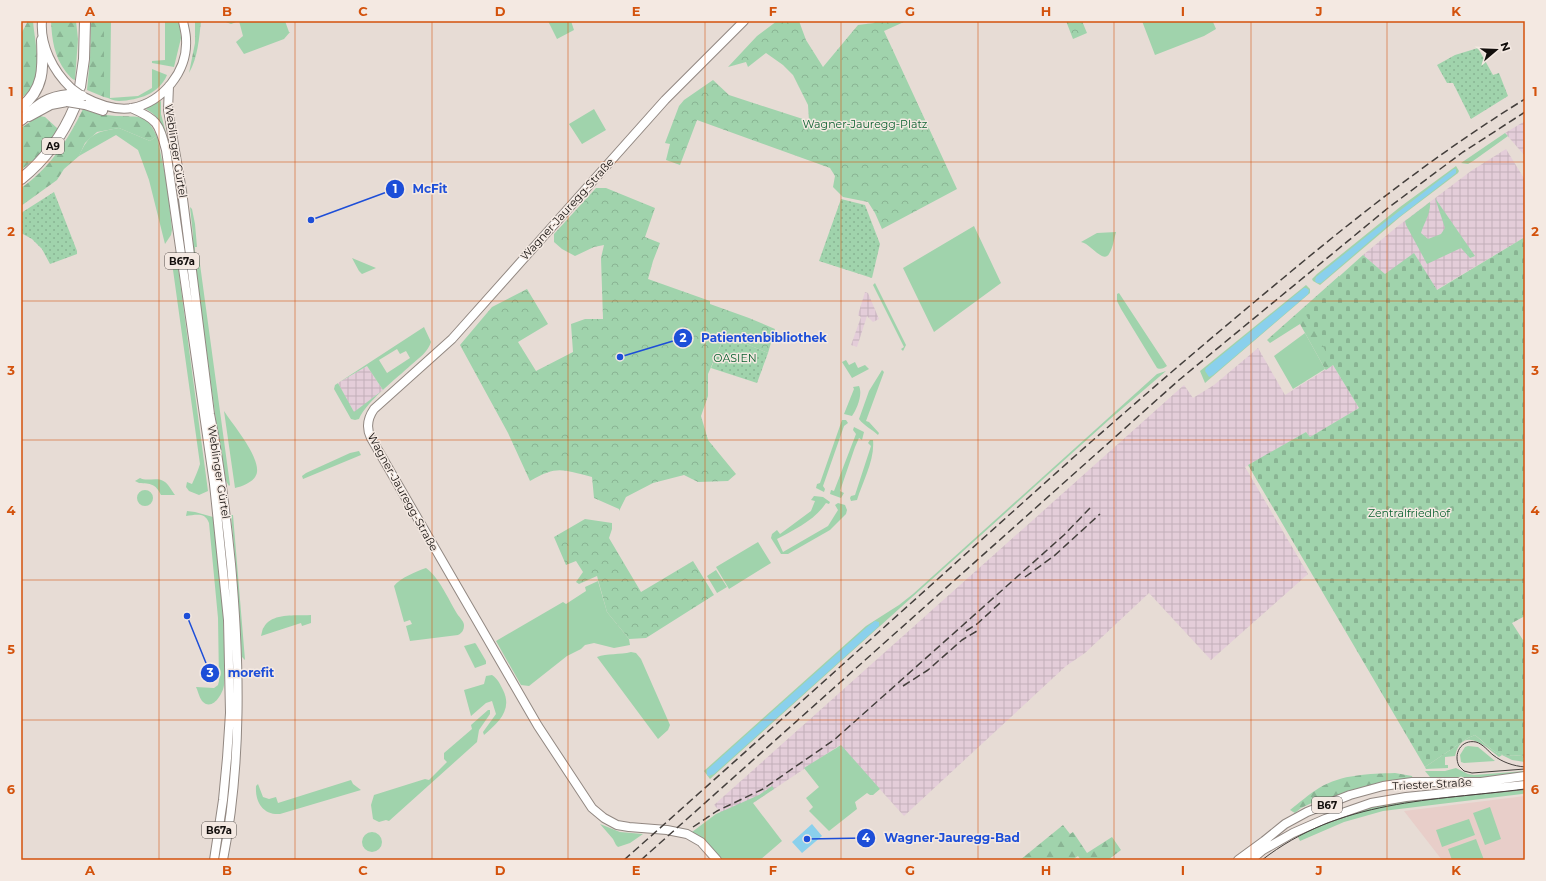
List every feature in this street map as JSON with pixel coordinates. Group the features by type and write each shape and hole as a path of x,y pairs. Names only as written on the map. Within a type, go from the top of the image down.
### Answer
{"highway":[{"name":"A9","path":"21,179 45,156 64,130 77,97 84,59 85,21"},
{"path":"21,107 31,97 37,88 41,77 43,69 42,40"},
{"path":"21,121 45,100 54,97 77,97"}],"main road":[{"path":"42,21 42,40 55,68 77,97 98,110 142,113"},
{"path":"183,21 186,40"},
{"path":"77,97 102,106 131,108 150,101 172,82 180,70 185,54 190,21"},
{"name":"Wagner-Jauregg-Straße","path":"717,860 701,842 690,835 667,830 617,825 604,818 588,804 538,726 371,438 368,430 368,423 369,417 374,409 452,339 661,104 744,21"},
{"name":"Weblinger Gürtel","path":"172,82 168,110 178,166 210,414 217,448 220,495 216,506 228,620 230,713 223,800 214,860"},
{"name":"Weblinger Gürtel","path":"131,108 151,117 159,128 166,150 220,495 225,505 233,590 238,713 230,825 223,860"},
{"path":"216,506 225,505"},
{"name":"Triester Straße","path":"1238,860 1264,842 1285,824 1308,812 1357,793 1383,786 1412,782 1481,782 1525,776"},
{"name":"Triester Straße","path":"1251,860 1263,850 1292,833 1325,819 1371,803 1406,797 1525,785"},
{"path":"226,860 230,825"}],"shaded area":[{"path":"1525,121 1525,156 1505,133"},
{"path":"1506,149 1525,180 1525,237 1436,290 1385,275 1363,255 1398,226 1471,171"},
{"path":"865,292 868,293 879,319 873,322 867,316 857,347 851,345 861,317 858,315"},
{"path":"1258,348 1285,395 1333,365 1359,408 1310,437 1306,432 1245,467 1308,574 1211,660 1149,593 1085,653 1066,666 904,816 840,745 753,803 727,816 714,805 1184,385 1193,398 1214,385"},
{"path":"367,366 383,390 354,413 338,383"},
{"path":"1525,796 1525,860 1442,860 1404,811"}],"green space":[{"path":"28,21 33,21 37,63 34,83 29,91 21,98 21,34"},
{"path":"51,21 76,21 78,39 75,80 66,72 56,54"},
{"path":"91,21 104,21 104,97 87,90"},
{"path":"104,21 111,21 110,98 138,96 152,88 152,69 167,75 159,87 148,95 134,99 117,101 104,97"},
{"path":"165,21 179,21 181,38 174,67 152,63 152,61 165,60"},
{"path":"195,21 201,21 200,34 198,48 189,73 195,43"},
{"path":"223,21 239,21 231,24"},
{"path":"239,21 285,21 290,32 284,39 244,54 236,42 243,36"},
{"path":"548,21 571,21 574,30 557,39"},
{"name":"Wagner-Jauregg-Platz","path":"777,21 799,21 806,40 823,67 858,25 874,23 876,21 906,21 884,31 957,189 882,229 868,202 843,197 833,187 835,176 830,168 697,120 680,165 666,160 670,144 665,143 679,106 684,100 713,80 729,95 809,121 808,105 793,75 783,65 766,53 748,67 746,62 728,67 757,36"},
{"path":"1066,21 1082,21 1087,33 1073,39"},
{"path":"1142,21 1216,21 1213,22 1216,29 1204,36 1155,55"},
{"path":"1478,48 1493,75 1499,73 1508,96 1471,119 1453,83 1447,83 1437,65 1455,55"},
{"path":"161,101 161,114 173,160 200,356 167,138 164,128 159,120 144,108"},
{"path":"83,109 111,116 143,118 149,123 157,136 150,141 119,128 97,132 85,143 79,156 64,169 57,180 21,206 21,188 41,172 57,153 71,132"},
{"path":"594,109 606,130 582,144 569,124"},
{"path":"39,116 45,117 57,128 57,130 40,155 21,170 21,128"},
{"path":"119,128 150,141 157,136 167,184 172,230 171,235 165,244 149,180 138,150 116,135 79,156 86,143 94,135"},
{"path":"1505,133 1508,136 1473,161 1468,164 1461,163"},
{"path":"1456,166 1459,171 1458,173 1400,217 1320,285 1313,281 1312,279 1317,274 1400,207"},
{"path":"596,188 606,188 655,208 645,237 660,243 648,279 710,301 710,304 775,329 768,353 725,335 708,374 708,396 701,416 708,440 736,474 728,481 698,482 684,475 653,483 626,497 619,511 619,509 594,498 592,477 560,470 547,473 530,481 508,433 460,345 492,307 527,289 548,324 518,342 536,371 573,352 571,324 585,319 603,319 601,258 604,245 594,247 575,256 562,249 554,242 554,234"},
{"path":"54,192 77,254 50,264 42,249 32,239 21,233 21,213"},
{"path":"1435,198 1475,256 1470,258 1461,248 1427,264 1405,221 1430,202 1428,214 1421,233 1428,239 1441,234 1445,228"},
{"path":"841,199 865,205 880,244 872,278 819,261"},
{"path":"190,207 192,209 195,224 197,247 195,247 195,252 199,257 229,486 226,481 216,421 193,251"},
{"path":"974,226 1001,283 934,332 903,268"},
{"path":"1116,232 1112,249 1106,256 1100,255 1085,243 1081,242 1097,233"},
{"name":"Zentralfriedhof","path":"1525,237 1525,616 1512,623 1523,640 1525,639 1525,761 1522,755 1513,756 1496,752 1475,735 1468,738 1425,767 1248,465 1306,432 1310,437 1359,408 1333,365 1303,309 1363,255 1385,274 1414,253 1437,290"},
{"path":"176,252 208,491 199,495 189,491 186,487 187,482 192,484 200,464 173,270 173,255"},
{"path":"352,258 376,268 362,274"},
{"path":"1339,276 1336,361 1333,365 1326,370 1325,369 1300,324 1270,343 1267,340"},
{"path":"875,283 906,345 903,351 901,349 904,347 873,285"},
{"path":"1306,285 1310,289 1310,293 1205,383 1200,371"},
{"path":"1119,293 1167,366 1166,367 1161,369 1157,368 1121,309 1117,301 1117,294"},
{"path":"424,327 431,342 428,349 383,390 367,366 339,383","holes":["397,349 400,354 406,351 410,358 387,373 379,360"]},
{"path":"1305,333 1325,369 1293,389 1274,356"},
{"name":"OASIEN","path":"725,335 768,353 757,383 711,368"},
{"path":"846,360 849,365 855,362 858,368 865,365 869,369 852,378 842,362"},
{"path":"882,370 884,372 866,421 869,422 879,433 878,435 863,424 859,419 869,391"},
{"path":"1166,371 1110,419 710,779 704,771 705,770 866,626 899,605 913,594 1157,374"},
{"path":"338,383 354,412 383,390 368,405 359,419 355,420 351,419 334,389 335,385"},
{"path":"859,386 860,397 854,413 852,416 844,414 854,389 853,387"},
{"path":"224,411 250,449 257,465 257,472 254,478 235,488"},
{"path":"842,420 846,420 848,423 844,426 823,486 825,489 824,492 816,488 817,484 820,483"},
{"path":"854,427 864,432 862,440 859,438 855,447 840,491 844,493 841,498 830,494 831,490 834,491 856,434 853,430"},
{"path":"870,440 873,440 873,448 868,470 857,500 851,501 850,498 851,496 855,495 871,446 868,443"},
{"path":"359,451 361,455 303,479 302,476 306,473 350,453"},
{"path":"140,478 162,480 168,485 175,495 161,495 155,486 135,481"},
{"path":"145,490 151,492 153,498 151,504 145,506 139,504 137,498 139,492"},
{"path":"814,496 823,497 830,502 829,504 826,503 816,515 804,524 777,539 783,552 828,526 838,510 835,505 838,503 845,505 847,510 846,514 830,530 788,554 781,554 771,538 772,534 777,530 780,534 811,511 815,501 811,500"},
{"path":"187,511 213,517 221,584 224,634 224,681 222,693 213,703 210,704 206,704 202,701 196,687 214,688 218,685 219,681 218,618 209,523 203,516 186,516"},
{"path":"231,515 233,515 245,660 242,657"},
{"path":"221,517 230,583 234,639 234,742 220,860 218,860 231,747"},
{"path":"585,519 612,523 609,538 641,592 693,561 714,595 646,638 629,639 607,612 597,576 579,584 576,582 583,572 576,561 566,565 554,537"},
{"path":"758,542 771,563 729,589 716,567"},
{"path":"426,568 443,588 463,622 464,628 458,635 410,641 406,626 412,624 410,620 404,622 394,586 404,578"},
{"path":"716,570 727,587 717,593 707,576"},
{"path":"598,581 607,612 629,639 630,645 614,648 594,643 585,645 581,649 567,656 529,686 521,685 496,641 563,602 566,604 586,591 585,587"},
{"path":"311,615 311,623 302,626 301,623 261,636 263,628 273,619 286,616"},
{"path":"475,643 486,661 486,664 475,668 464,646"},
{"path":"631,652 636,653 641,659 670,725 668,730 658,739 597,657"},
{"path":"492,675 502,688 506,697 506,704 505,710 499,721 484,735 483,732 496,714 492,701 486,703 471,716 464,690 484,684 486,676"},
{"path":"488,710 490,710 490,714 479,730 477,742 389,821 386,820 379,822 373,819 371,805 374,795 425,779 429,780 447,762 444,759 444,753 472,729 471,725"},
{"path":"1475,735 1496,752 1513,756 1522,755 1525,762 1512,760 1502,755 1499,757 1481,744 1469,740 1463,742 1455,756 1445,757 1445,765 1448,765 1448,768 1426,769 1425,767 1468,738"},
{"path":"841,745 880,789 873,795 867,793 855,802 857,809 829,831 809,811 813,807 806,798 819,787 804,768"},
{"path":"1465,747 1478,747 1495,761 1461,762 1460,755"},
{"path":"1456,768 1468,774 1474,775 1525,771 1525,774 1471,779 1433,778 1430,777 1425,771 1445,771"},
{"path":"1395,773 1412,776 1413,779 1316,801 1301,808 1295,813 1290,810 1315,790 1328,783 1346,777"},
{"path":"351,780 353,784 361,790 280,814 274,814 265,810 259,802 256,792 256,786 258,784 263,797 269,799 276,797 278,803"},
{"path":"772,786 774,789 753,803 782,841 760,860 721,860 699,837 692,832 716,814 759,795"},
{"path":"1525,788 1525,793 1522,794 1383,811 1344,822 1300,841 1297,835 1320,823 1379,805 1402,801"},
{"path":"1490,807 1501,839 1485,845 1473,813"},
{"path":"1469,819 1475,835 1442,847 1436,830"},
{"path":"600,824 620,832 643,834 630,843 618,847"},
{"path":"1063,825 1070,834 1073,832 1087,853 1112,837 1121,850 1108,860 1081,860 1078,856 1072,860 1020,860"},
{"path":"372,832 379,835 382,842 379,849 372,852 365,849 362,842 365,835"},
{"path":"1476,839 1484,860 1452,860 1448,849"}],"water":[{"path":"1454,169 1456,169 1456,173 1386,227 1321,283 1317,283 1315,281 1316,277 1368,235"},
{"path":"1304,288 1309,290 1308,294 1209,377 1205,371 1206,368"},
{"path":"875,621 879,622 879,626 714,774 709,776 707,775 707,770"},
{"path":"812,824 822,836 802,853 792,842"}],"tram line":[{"path":"1525,767 1512,765 1500,760 1476,742 1462,745 1457,757 1459,766 1464,771 1472,773 1525,769"},
{"path":"1262,860 1292,840 1323,825 1355,814 1388,806 1421,801 1525,789"}],"railway":[{"path":"624,860 1075,456 1230,323 1311,255 1400,184 1462,140 1525,99"},
{"path":"641,860 1179,380 1388,208 1463,152 1525,112"},
{"path":"693,827 717,811 763,789 834,740 1064,535 1090,508"},
{"path":"1025,577 1054,556 1100,514"},
{"path":"966,631 977,624 1000,603"},
{"path":"903,686 928,670 962,640 977,631"}],"place":[{"name":"McFit","path":"311,220"},
{"name":"Patientenbibliothek","path":"620,357"},
{"name":"morefit","path":"187,616"},
{"name":"Wagner-Jauregg-Bad","path":"807,839"}]}
